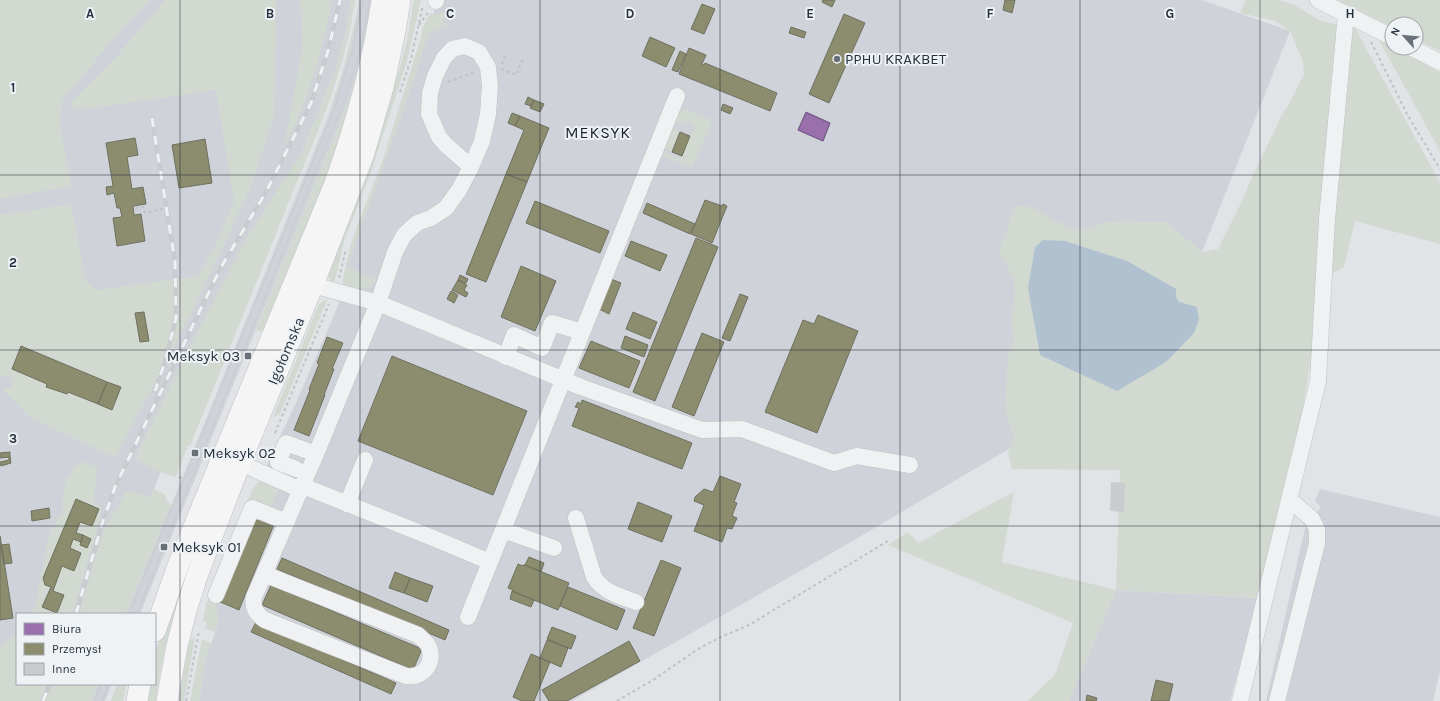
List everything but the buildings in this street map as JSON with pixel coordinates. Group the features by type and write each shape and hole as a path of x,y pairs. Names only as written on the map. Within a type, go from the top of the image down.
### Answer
{"main road":[{"name":"Igołomska","path":"156,627 179,563 334,186 362,101 382,0"},
{"name":"Igołomska","path":"167,701 177,646 187,607 200,568 240,463 344,208 363,156 384,80 400,0"},
{"path":"137,701 140,685"}],"street":[{"path":"1318,0 1384,33"},
{"path":"1240,701 1318,381 1327,219 1346,14"},
{"path":"264,574 418,635 424,640 428,647 430,654 429,663 423,673 414,677 406,676 264,620 258,616 253,604 254,597 264,574 302,488 378,303 395,252 404,235 417,222 431,218 446,208 459,190 470,167 482,141 488,114 490,86 488,67 479,52 465,46 452,49 444,58 431,88 429,114 435,130 446,145 470,167"},
{"path":"1424,54 1440,62"},
{"path":"468,617 677,96"},
{"path":"313,285 378,303 564,380 702,430 742,429 834,463 857,456 910,465"},
{"path":"506,357 514,336 542,348 552,323 582,332"},
{"path":"296,469 278,462 286,443 316,454"},
{"path":"347,504 365,460"},
{"path":"240,463 438,540 490,562"},
{"path":"1277,701 1317,543 1317,529 1312,519 1289,499"},
{"path":"216,595 252,508 287,522"},
{"path":"576,518 594,577 599,584 604,589 636,602"},
{"path":"503,530 554,548"}],"path":[{"path":"418,26 436,1"},
{"path":"1371,42 1407,114 1440,169"},
{"path":"505,55 500,68 516,75 524,57"},
{"path":"431,88 488,67"},
{"path":"135,208 143,207 146,213 166,208"},
{"path":"275,434 329,304"},
{"path":"261,459 263,454 270,447"},
{"path":"617,701 653,680 698,649 749,625 888,541"}],"shaded area":[{"path":"0,0 351,0 347,27 335,71 302,152 178,429 104,613 16,613 16,685 82,685 75,701 0,701"},
{"path":"0,0 150,0 118,33 62,101 59,120 71,186 0,199"},
{"path":"165,0 276,0 275,112 252,184 224,245 183,330 115,457 30,418 3,390 13,386 10,376 0,377 0,215 71,204 86,282 97,290 198,276 216,244 234,202 216,90 79,110 70,106 75,98 110,64"},
{"path":"300,0 332,0 323,42 310,84 301,111 284,147 303,43"},
{"path":"351,0 355,0 345,53 309,154 176,477 160,472 135,459 180,366 244,242 302,152 335,71 347,27"},
{"path":"359,0 350,50 336,95 216,392 331,106 343,70"},
{"path":"360,0 374,0 361,60 347,105 140,613 126,613 331,110 350,50"},
{"path":"414,0 421,0 407,61 371,172 344,241 337,273 334,282 332,283 328,275 399,71 407,41"},
{"path":"438,0 1202,0 1290,31 1202,252 1165,357 832,553 572,701 199,701 205,661 219,621 213,593 247,508 294,407 338,306 347,266"},
{"path":"1246,0 1279,0 1294,5 1321,21 1355,28 1440,183 1440,244 1355,221 1344,267 1317,282 1313,345 1301,419 1258,598 1116,590 1120,470 1012,469 1008,454 1014,438 1005,408 1008,358 1013,343 1012,312 1015,295 1014,280 999,252 1015,206 1030,207 1070,228 1087,229 1102,223 1119,221 1167,222 1202,252 1218,249 1281,117 1304,74 1302,59 1290,31 1275,21 1240,13"},
{"path":"1338,0 1440,0 1440,51 1424,43 1424,16 1384,16 1384,23"},
{"path":"443,12 446,13 443,22 450,25 429,32 401,117 347,267 377,280 373,284 362,289 345,287 346,284 342,282 351,243 383,159 422,34 422,29 430,13 435,15"},
{"path":"369,31 338,152 274,309 261,332 256,330 347,105"},
{"path":"1379,40 1384,42 1384,49"},
{"path":"1388,56 1410,56 1440,72 1440,151"},
{"path":"687,110 709,119 712,122 692,168 660,154 662,151 681,159 695,125 685,121 683,124 674,121 679,113"},
{"path":"671,128 680,132 672,152 663,148"},
{"path":"328,298 280,414 273,417 319,304"},
{"path":"85,462 98,468 93,501 101,508 100,520 72,613 31,613 35,607 50,532 63,512 63,492 67,478 76,465"},
{"path":"259,482 279,489 268,512 213,592 219,621 215,632 205,628 207,623 203,621 212,586 224,552 254,486"},
{"path":"153,489 165,494 166,500 172,505 170,506 126,613 78,613 103,532 127,491 150,497"},
{"path":"1320,489 1440,517 1440,671 1433,701 1266,701 1305,528 1321,507 1315,501"},
{"path":"1014,492 1002,562 1116,590 1069,701 1028,701 1055,675 1073,623 888,545 908,532 918,543"},
{"path":"202,535 187,576 168,637 156,701 146,701 149,685 156,685 156,651 163,624"},
{"path":"1116,590 1258,598 1230,701 1069,701"},
{"path":"16,632 16,685 47,685 40,701 0,701 0,648"},
{"path":"195,637 184,701 179,701 190,640"},
{"path":"202,639 211,644 205,661 199,701 190,701"},
{"path":"51,685 98,685 91,701 45,701"},
{"path":"98,685 112,685 105,701 91,701"},
{"path":"117,685 127,685 123,701 111,701"}],"water":[{"path":"1043,240 1065,241 1127,261 1176,289 1176,297 1179,302 1197,307 1199,320 1194,333 1166,362 1117,391 1040,355 1028,288 1035,247"}],"tram line":[{"path":"129,613 335,107 352,52 363,0"},
{"path":"137,613 345,99 358,58 370,0"},
{"path":"94,701 101,685"},
{"path":"102,701 109,685"}],"railway":[{"path":"76,613 102,524 115,487 220,269 266,192 311,103 328,51 340,0"},
{"path":"152,118 175,262 176,318 165,362 155,391"},
{"path":"43,701 50,685"}],"place":[{"name":"PPHU KRAKBET","path":"837,59"},
{"name":"Meksyk 03","path":"248,356"},
{"name":"Meksyk 02","path":"195,453"},
{"name":"Meksyk 01","path":"164,547"}],"district":[{"name":"MEKSYK","path":"598,132"}]}
